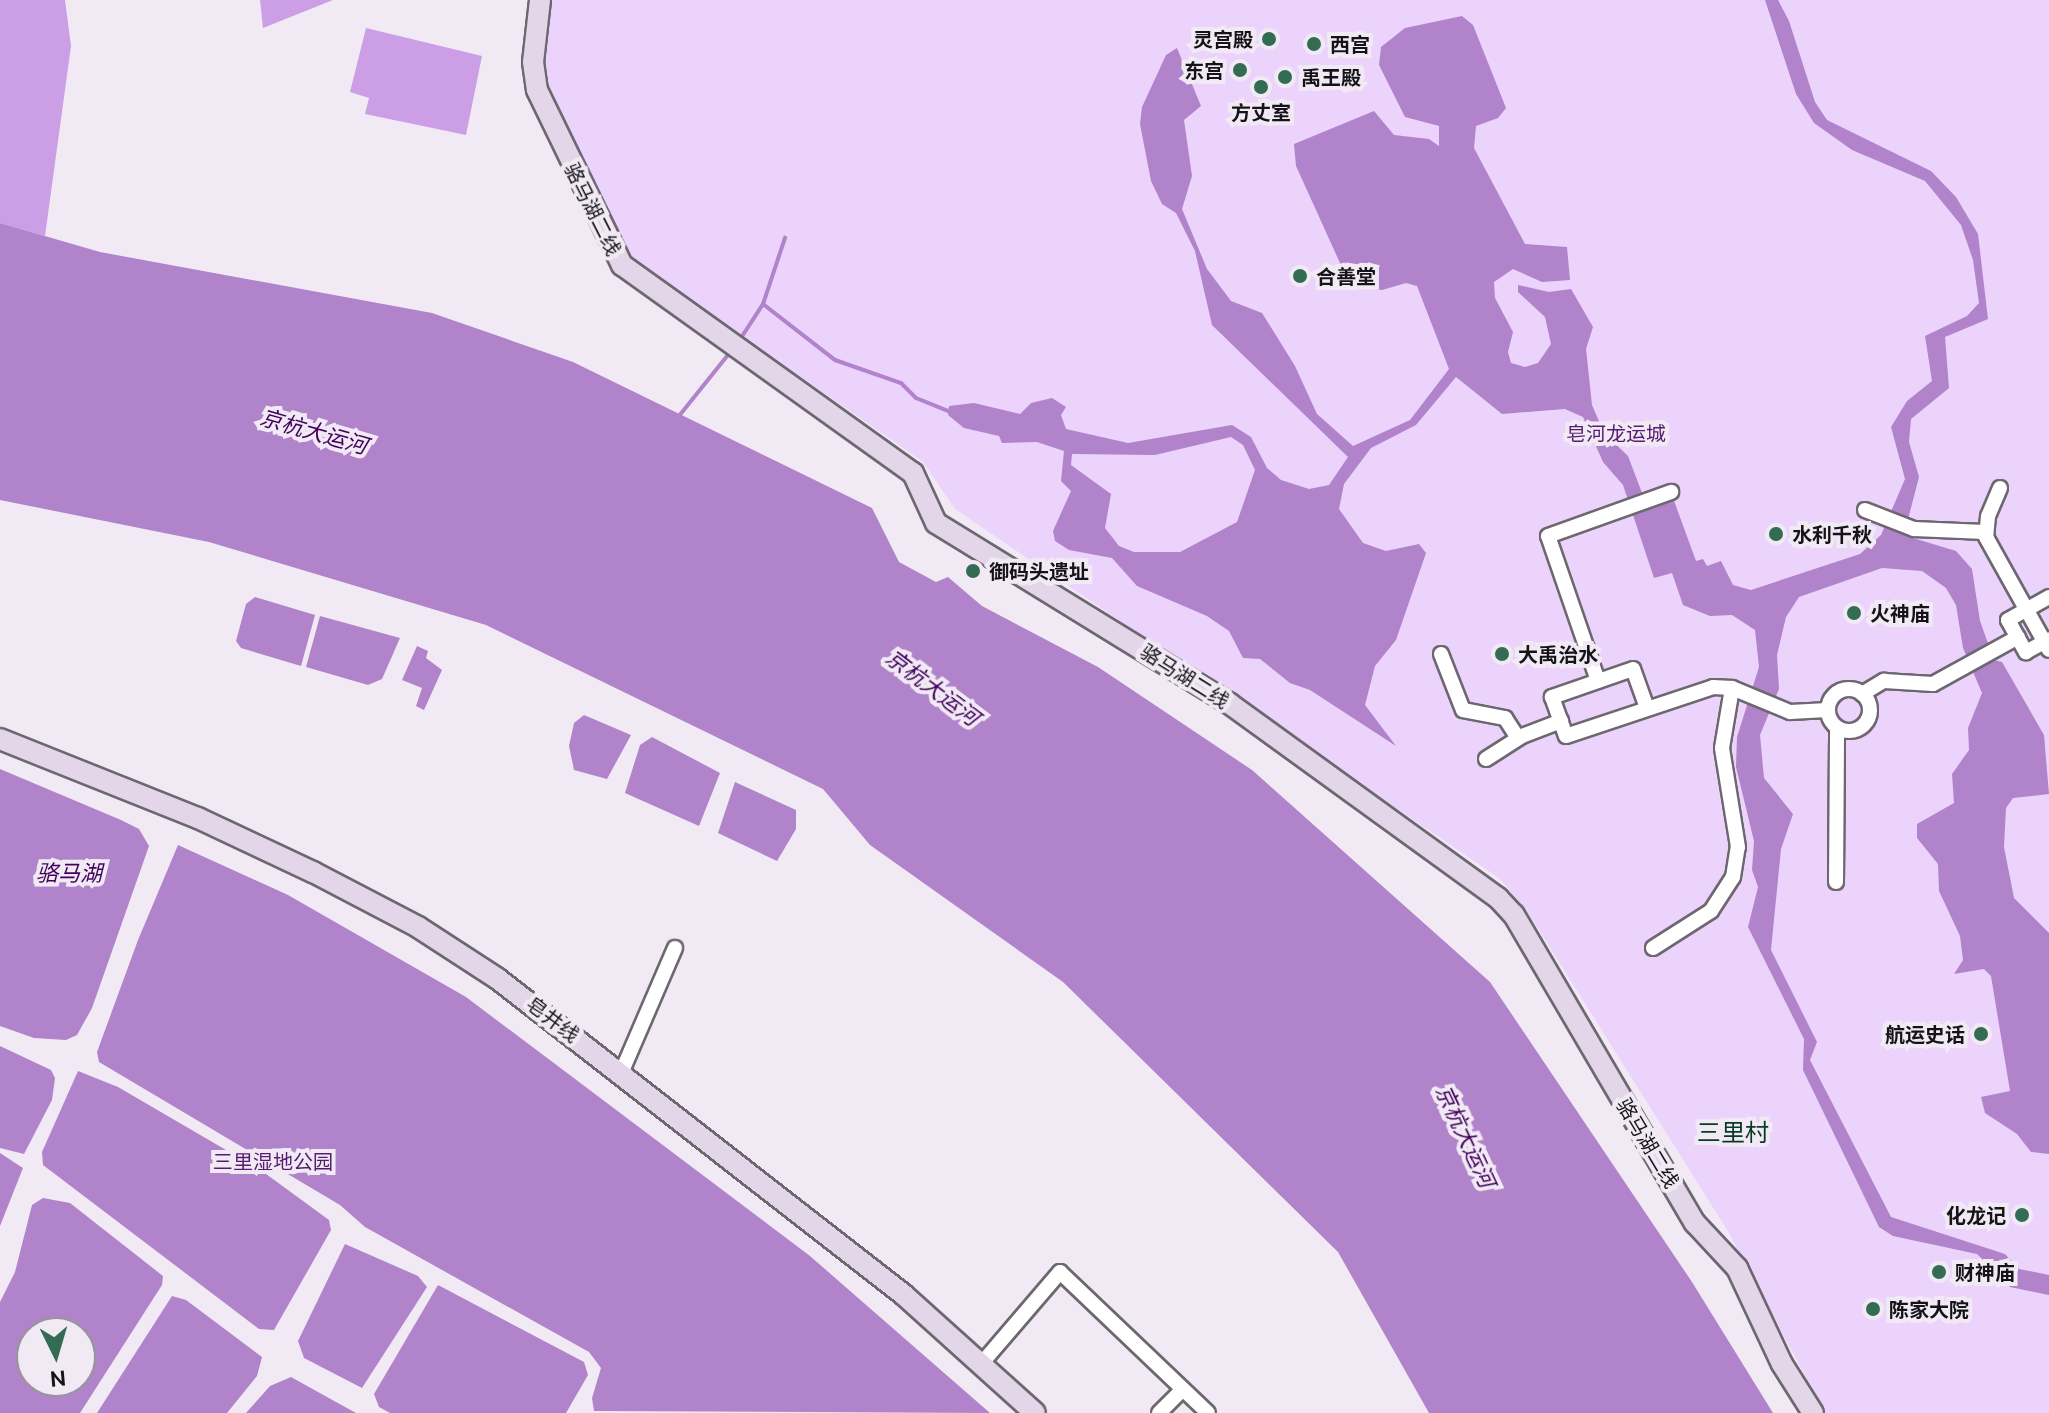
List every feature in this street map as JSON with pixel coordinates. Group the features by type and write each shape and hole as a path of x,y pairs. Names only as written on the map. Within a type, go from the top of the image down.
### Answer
{"street":[{"name":"骆马湖二线","path":"540,0 533,62 537,90 622,265 913,473 936,523 1230,704 1498,898 1514,915 1695,1223 1737,1268 1782,1364 1813,1413"},
{"path":"2000,488 1985,532 2026,610 2047,643 2026,652 2008,620 2026,610 2049,597"},
{"path":"1598,681 1548,536 1671,492"},
{"path":"1865,510 1914,529 1985,532"},
{"path":"1836,882 1837,728 1828,710 1832,698 1842,690 1862,694 1884,681 1933,684 2018,637"},
{"path":"1441,654 1463,710 1505,718 1518,738"},
{"path":"1647,708 1633,669 1552,697 1566,736 1647,708 1698,690 1732,688 1790,712 1828,710"},
{"path":"1653,948 1711,911 1733,877 1738,847 1722,748 1732,688"},
{"path":"1837,728 1851,731 1868,719 1869,705 1862,694"},
{"path":"1486,759 1518,738 1561,721"},
{"name":"皂井线","path":"0,739 198,818 418,927 622,1071 982,1363 1035,1413"},
{"path":"622,1071 675,948"},
{"path":"982,1363 1060,1272 1181,1391 1208,1413"},
{"path":"1159,1413 1181,1391"}],"green space":[{"name":"皂河龙运城","path":"547,0 2049,0 2049,1413 1825,1413 1729,1233 1527,911 1499,878 955,509 923,462 634,261 546,89 541,66"}],"shaded area":[{"path":"0,0 65,0 71,46 45,236 0,223"},
{"path":"260,0 333,0 263,28"},
{"path":"366,28 482,56 466,135 365,114 369,98 350,92"}],"water":[{"path":"1765,0 1778,0 1789,21 1815,102 1827,120 1931,171 1956,197 1978,234 1988,319 1945,337 1949,388 1911,419 1909,442 1919,477 1906,527 1913,538 1956,551 1972,569 1980,621 1994,660 2002,662 2044,735 2049,794 2013,798 2006,808 2004,847 2014,898 2049,933 2049,1154 2031,1152 2017,1134 1985,1113 1981,1097 2010,1091 1991,976 1984,969 1954,974 1963,960 1960,936 1939,891 1938,864 1917,838 1917,824 1954,803 1952,774 1969,750 1968,728 1982,693 1963,648 1956,605 1946,588 1922,571 1882,568 1799,597 1786,617 1777,655 1779,689 1760,735 1764,778 1793,814 1781,849 1771,950 1817,1042 1810,1060 1891,1217 2005,1254 2019,1269 2049,1275 2049,1295 2010,1287 1977,1254 1893,1236 1879,1227 1803,1070 1804,1039 1748,927 1758,887 1752,870 1754,841 1736,767 1737,737 1759,667 1755,630 1732,615 1710,616 1683,605 1672,573 1654,578 1623,485 1603,462 1583,417 1565,409 1502,414 1456,377 1416,425 1371,448 1344,484 1339,509 1363,543 1386,551 1419,544 1426,553 1396,640 1375,666 1365,705 1396,746 1310,690 1290,683 1260,659 1243,658 1229,631 1207,616 1137,586 1112,558 1069,550 1055,541 1053,531 1071,491 1061,481 1064,451 1037,442 1002,443 999,436 964,428 948,415 949,406 974,403 1020,414 1031,403 1052,398 1066,407 1061,415 1066,429 1128,443 1232,425 1251,437 1267,468 1281,480 1309,489 1329,485 1348,457 1212,325 1195,251 1176,213 1162,204 1151,181 1140,124 1142,107 1166,55 1177,48 1201,106 1184,120 1192,176 1182,209 1207,269 1231,301 1262,313 1295,366 1317,414 1353,446 1410,420 1449,369 1417,286 1406,283 1382,290 1350,285 1296,166 1294,144 1374,111 1394,135 1429,139 1439,146 1439,126 1405,117 1379,65 1381,47 1405,28 1462,16 1473,25 1506,108 1498,118 1476,126 1474,148 1525,244 1567,247 1570,280 1542,282 1513,269 1494,282 1495,298 1513,332 1508,352 1511,363 1525,367 1538,363 1551,344 1545,317 1518,292 1518,285 1549,292 1571,289 1593,327 1586,349 1592,405 1604,433 1628,456 1647,506 1673,498 1696,561 1703,559 1707,566 1721,561 1733,585 1751,590 1860,554 1881,535 1905,479 1891,427 1907,401 1932,381 1925,336 1967,316 1979,303 1973,260 1961,225 1925,181 1852,150 1814,123 1796,94","holes":["1231,437 1243,445 1255,470 1237,522 1180,552 1134,552 1119,546 1105,528 1111,494 1071,465 1072,454 1155,455"]},
{"name":"京杭大运河","path":"0,223 100,252 432,313 573,362 872,508 899,562 936,582 948,577 982,606 1098,667 1252,770 1490,982 1692,1282 1773,1413 1429,1413 1338,1252 1063,982 870,845 823,789 486,625 209,542 0,500"},
{"path":"255,597 315,615 301,666 241,648 236,641 246,604"},
{"path":"320,616 400,638 382,679 368,685 306,667"},
{"path":"417,646 428,651 426,658 442,670 424,710 416,706 422,688 402,680"},
{"path":"584,715 631,735 607,779 574,770 569,746 574,723"},
{"path":"652,737 720,773 699,826 625,793 640,745"},
{"name":"骆马湖","path":"0,769 139,829 149,846 92,1008 77,1035 66,1040 34,1038 0,1026"},
{"path":"735,782 796,810 796,829 777,861 718,833"},
{"path":"178,845 288,895 466,997 810,1256 990,1413 594,1411 592,1398 601,1368 589,1352 365,1227 340,1205 99,1062 97,1052 138,940"},
{"path":"0,1046 51,1070 55,1078 52,1100 24,1154 0,1148"},
{"path":"78,1071 118,1087 262,1171 329,1220 331,1230 274,1330 259,1329 43,1165 42,1152"},
{"path":"0,1153 23,1168 0,1226"},
{"path":"43,1198 70,1203 163,1276 162,1285 96,1388 96,1317 16,1317 16,1397 90,1397 80,1413 0,1413 0,1302 15,1272 32,1205"},
{"path":"345,1244 418,1276 427,1287 362,1388 304,1358 298,1341"},
{"path":"438,1285 584,1362 588,1375 566,1413 390,1413 379,1407 374,1394"},
{"path":"172,1296 186,1300 262,1357 257,1376 227,1413 97,1413"},
{"path":"291,1377 356,1413 246,1413 270,1386"}],"waterway":[{"path":"763,304 785,238"},
{"path":"739,341 763,304 835,360 901,383 916,398 949,411"},
{"path":"679,416 731,351"}],"place":[{"name":"灵宫殿","path":"1269,39"},
{"name":"西宫","path":"1314,44"},
{"name":"东宫","path":"1240,70"},
{"name":"禹王殿","path":"1285,77"},
{"name":"方丈室","path":"1261,87"},
{"name":"合善堂","path":"1300,276"},
{"name":"水利千秋","path":"1776,534"},
{"name":"御码头遗址","path":"973,571"},
{"name":"火神庙","path":"1854,613"},
{"name":"大禹治水","path":"1502,654"},
{"name":"航运史话","path":"1981,1034"},
{"name":"化龙记","path":"2022,1215"},
{"name":"财神庙","path":"1939,1272"},
{"name":"陈家大院","path":"1873,1309"}],"district":[{"name":"三里村","path":"1733,1133"}],"park label":[{"name":"三里湿地公园","path":"273,1161"}]}
